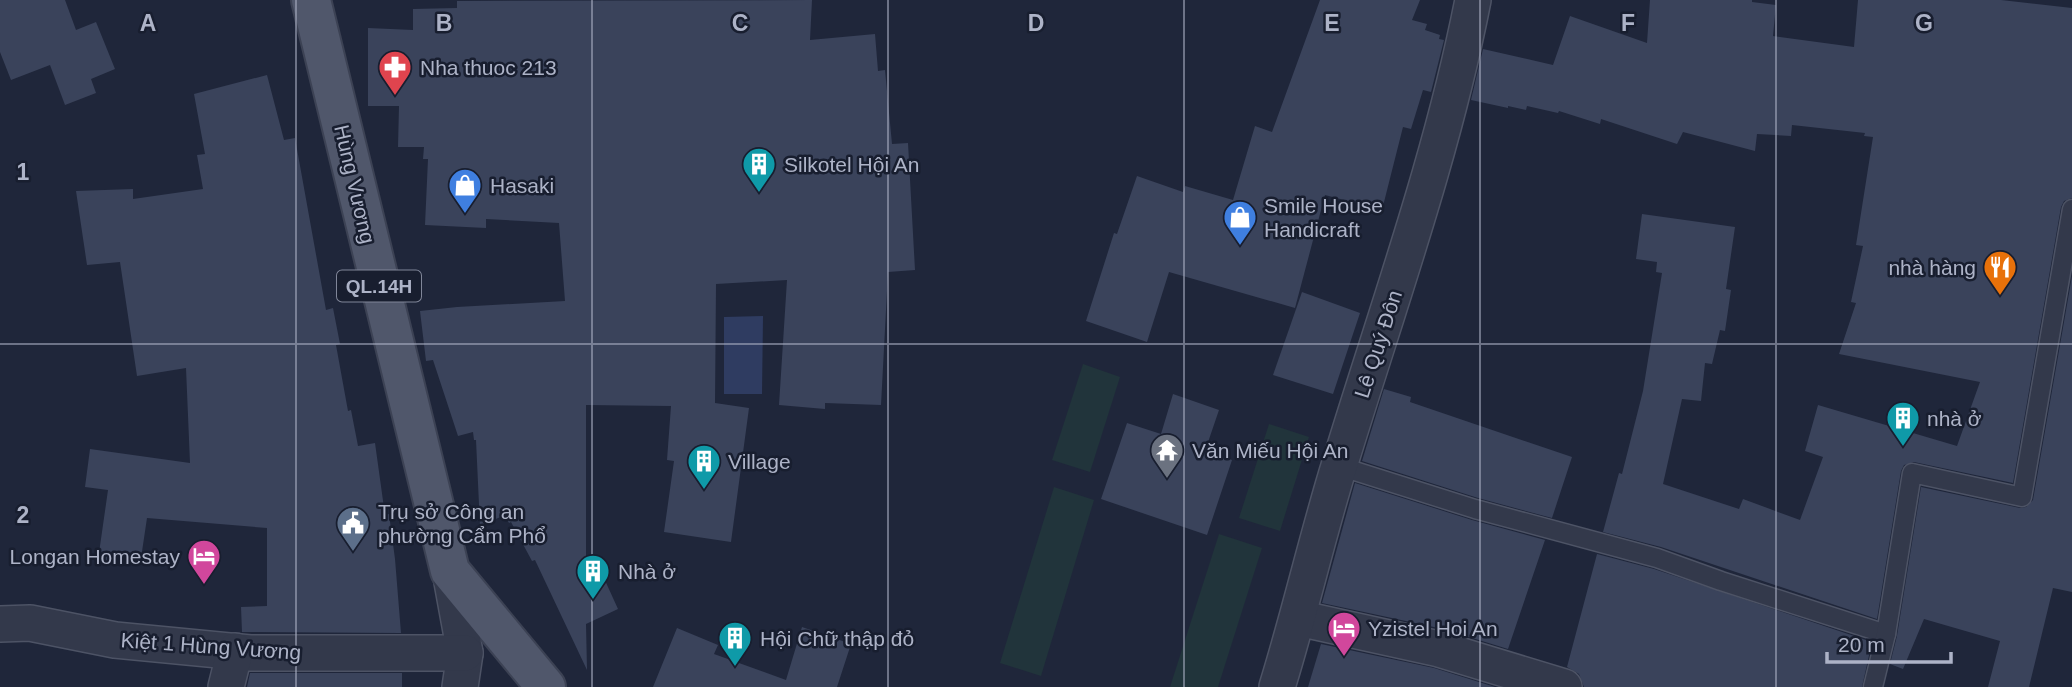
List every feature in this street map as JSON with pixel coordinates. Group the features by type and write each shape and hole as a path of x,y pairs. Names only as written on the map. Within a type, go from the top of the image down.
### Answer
{"main road":[{"name":"Hùng Vương","path":"311,0 450,571"},
{"name":"QL.14H","path":"450,571 546,687"}],"street":[{"name":"Lê Quý Đôn","path":"1276,687 1298,618 1339,466 1441,137 1474,0"},
{"path":"450,571 463,670"},
{"path":"1298,618 1439,649 1564,687"},
{"name":"Kiệt 1 Hùng Vương","path":"0,624 30,624 116,640 463,670"},
{"path":"226,687 235,651"}],"lane":[{"path":"1873,687 1886,634 1912,473 2022,497 2072,209"},
{"path":"1339,466 1475,509 1657,558 1886,634"}],"shaded area":[{"path":"1083,364 1120,377 1090,472 1052,460"},
{"path":"1269,424 1309,437 1280,531 1239,518"},
{"path":"1054,487 1094,500 1041,676 1000,663"},
{"path":"1219,534 1262,548 1218,687 1170,687"}],"water":[{"path":"763,316 762,394 724,394 724,317"}],"building":[{"path":"0,0 65,0 76,30 96,22 115,69 91,79 96,93 65,105 50,65 11,80 0,52"},
{"path":"812,0 810,40 875,34 878,71 885,70 892,144 908,143 915,270 888,272 881,405 825,403 825,409 779,405 787,280 716,284 715,403 749,408 731,542 664,532 674,461 667,460 671,406 586,405 586,584 603,576 618,609 586,624 587,670 535,560 532,561 511,522 509,523 505,515 480,526 476,440 473,432 458,436 433,360 426,361 420,311 565,301 559,223 486,219 486,228 425,225 428,159 423,159 424,147 398,147 399,106 368,106 368,28 413,30 413,9 457,8 457,1"},
{"path":"1320,0 1420,0 1412,20 1427,24 1425,30 1440,35 1439,39 1444,40 1431,92 1423,90 1411,129 1403,127 1382,210 1325,195 1295,308 1169,272 1147,342 1086,321 1114,233 1117,234 1137,176 1183,192 1185,186 1233,200 1255,126 1272,132"},
{"path":"1650,0 1752,0 1776,5 1773,36 1854,47 1858,0 2001,0 2072,8 2072,198 2064,201 2061,207 2013,483 1914,462 1904,465 1877,619 1661,547 1603,532 1619,473 1622,474 1643,391 1662,273 1656,272 1657,262 1636,259 1642,214 1735,227 1726,289 1731,290 1725,331 1720,330 1712,364 1705,363 1701,401 1682,399 1663,484 1739,509 1743,499 1800,520 1823,457 1805,451 1818,405 1957,446 1980,382 1839,354 1856,303 1851,302 1863,246 1856,245 1873,137 1864,136 1865,133 1792,125 1791,136 1757,134 1755,151 1683,132 1677,144 1601,119 1600,124 1559,111 1558,113 1527,106 1526,110 1508,108 1471,100 1483,49 1553,65 1570,16 1647,43"},
{"path":"267,75 284,140 295,138 326,310 333,308 340,344 336,345 348,411 351,410 358,446 375,443 385,515 389,514 401,633 242,632 241,607 267,606 267,528 147,518 140,565 98,560 108,490 85,487 90,449 190,463 186,368 137,376 120,262 87,265 76,191 133,189 133,199 203,189 197,155 205,154 194,94"},
{"path":"2072,276 2072,592 2053,588 2029,687 1988,687 2000,641 1924,619 1903,669 1890,664 1921,487 2020,508 2026,507 2033,500"},
{"path":"1302,292 1360,313 1333,394 1273,375"},
{"path":"1384,389 1411,397 1410,402 1572,457 1552,518 1478,498 1362,461"},
{"name":"Văn Miếu Hội An","path":"1173,394 1219,410 1205,451 1232,460 1207,535 1101,499 1127,423 1161,434"},
{"path":"1355,483 1545,540 1508,649 1443,629 1322,603"},
{"path":"1597,554 1654,569 1872,642 1862,687 1584,687 1579,674 1567,667"},
{"path":"802,627 851,644 837,687 653,687 677,628 718,645 714,654 786,680"},
{"name":"Yzistel Hoi An","path":"1321,644 1434,668 1495,687 1308,687"},
{"path":"250,673 402,673 402,687 247,687"}],"place":[{"name":"Nha thuoc 213","path":"395,97"},
{"name":"Silkotel Hội An","path":"759,194"},
{"name":"Hasaki","path":"465,215"},
{"name":"Smile House Handicraft","path":"1240,247"},
{"name":"nhà hàng","path":"2000,297"},
{"name":"nhà ở","path":"1903,448"},
{"name":"Văn Miếu Hội An","path":"1167,480"},
{"name":"Village","path":"704,491"},
{"name":"Trụ sở Công an phường Cẩm Phổ","path":"353,553"},
{"name":"Longan Homestay","path":"204,586"},
{"name":"Nhà ở","path":"593,601"},
{"name":"Yzistel Hoi An","path":"1344,658"},
{"name":"Hội Chữ thập đỏ","path":"735,668"}]}
